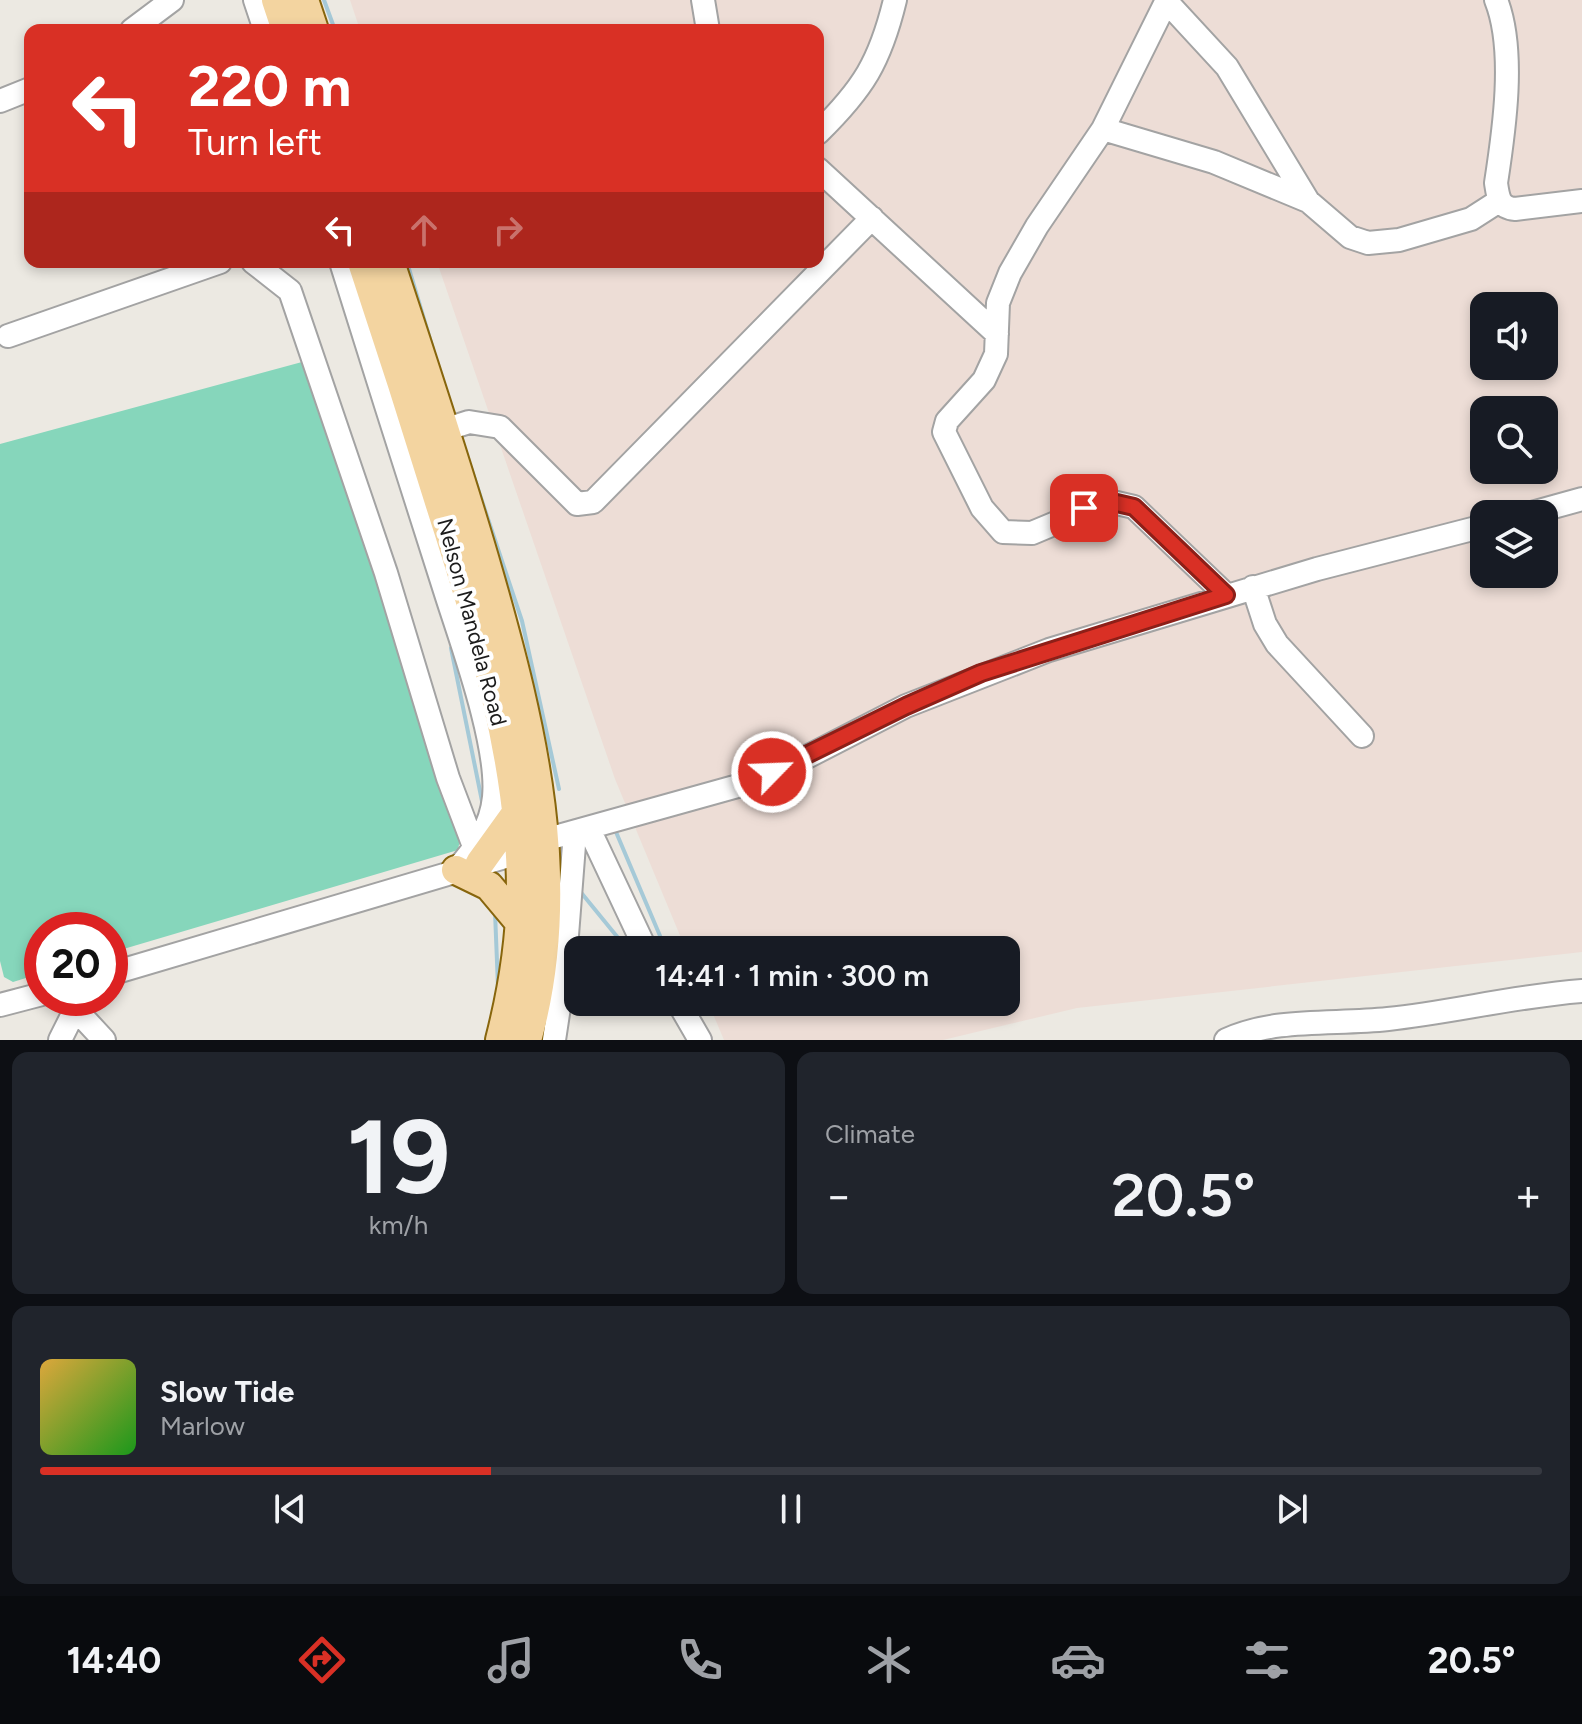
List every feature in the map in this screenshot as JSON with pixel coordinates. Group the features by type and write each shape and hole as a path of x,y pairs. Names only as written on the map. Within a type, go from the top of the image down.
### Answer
{"main road":[{"path":"276,0 284,24"},
{"path":"304,0 312,24"},
{"name":"Nelson Mandela Road","path":"364,268 476,617 504,740 516,813 536,846 548,908 545,954 527,1040"},
{"name":"Nelson Mandela Road","path":"392,268 444,430 524,702 539,781 536,846 520,923 515,974 500,1040"},
{"path":"516,813 470,861 520,923"}],"street":[{"path":"140,24 172,0"},
{"path":"255,0 263,24"},
{"path":"703,0 707,24"},
{"path":"824,127 846,105 878,59 895,0"},
{"path":"1496,0 1504,21 1505,56 1496,183 1499,201 1506,208 1515,209 1582,201"},
{"path":"1226,595 1134,507 1108,501 1032,533 1003,532 982,508 944,432 947,421 984,380 996,354 998,303 1010,273 1037,226 1103,129 1167,1 1227,67 1308,201"},
{"path":"0,101 24,91"},
{"path":"1103,129 1214,162 1308,201 1350,237 1368,243 1399,240 1453,226 1485,212 1499,201"},
{"path":"824,174 997,334"},
{"path":"824,267 872,218"},
{"path":"8,336 203,268"},
{"path":"261,268 290,291 386,573 470,861"},
{"path":"343,268 473,677 494,774 490,817 470,861"},
{"path":"444,430 469,422 500,427 577,504 593,502 823,268"},
{"path":"1558,506 1582,499"},
{"path":"128,968 470,861 536,846 745,784 981,673 1253,587 1470,530"},
{"path":"1253,587 1265,624 1277,644 1362,736"},
{"path":"582,831 638,936"},
{"path":"554,1040 582,831"},
{"path":"1226,1040 1243,1031 1271,1026 1388,1019 1515,997 1582,991"},
{"path":"0,1005 24,999"},
{"path":"60,1040 67,1016"},
{"path":"81,1016 104,1040"},
{"path":"686,1016 700,1040"}],"shaded area":[{"path":"350,0 1582,0 1582,952 1077,1008 943,1040 724,1040 714,1016 1020,1016 1020,936 680,936 615,779 439,268 824,268 824,24 358,24"}],"green space":[{"path":"302,362 461,833 458,850 128,948 128,912 24,912 24,979 13,982 4,977 0,961 0,444"}],"waterway":[{"path":"324,0 333,24"},
{"path":"409,268 433,349"},
{"path":"471,468 522,621 559,789"},
{"path":"456,645 451,648 483,806"},
{"path":"616,832 660,936"},
{"path":"579,890 617,936"},
{"path":"495,912 498,987"}],"route":[{"path":"772,772 981,673 1226,595 1134,507 1108,501 1084,508"}]}
